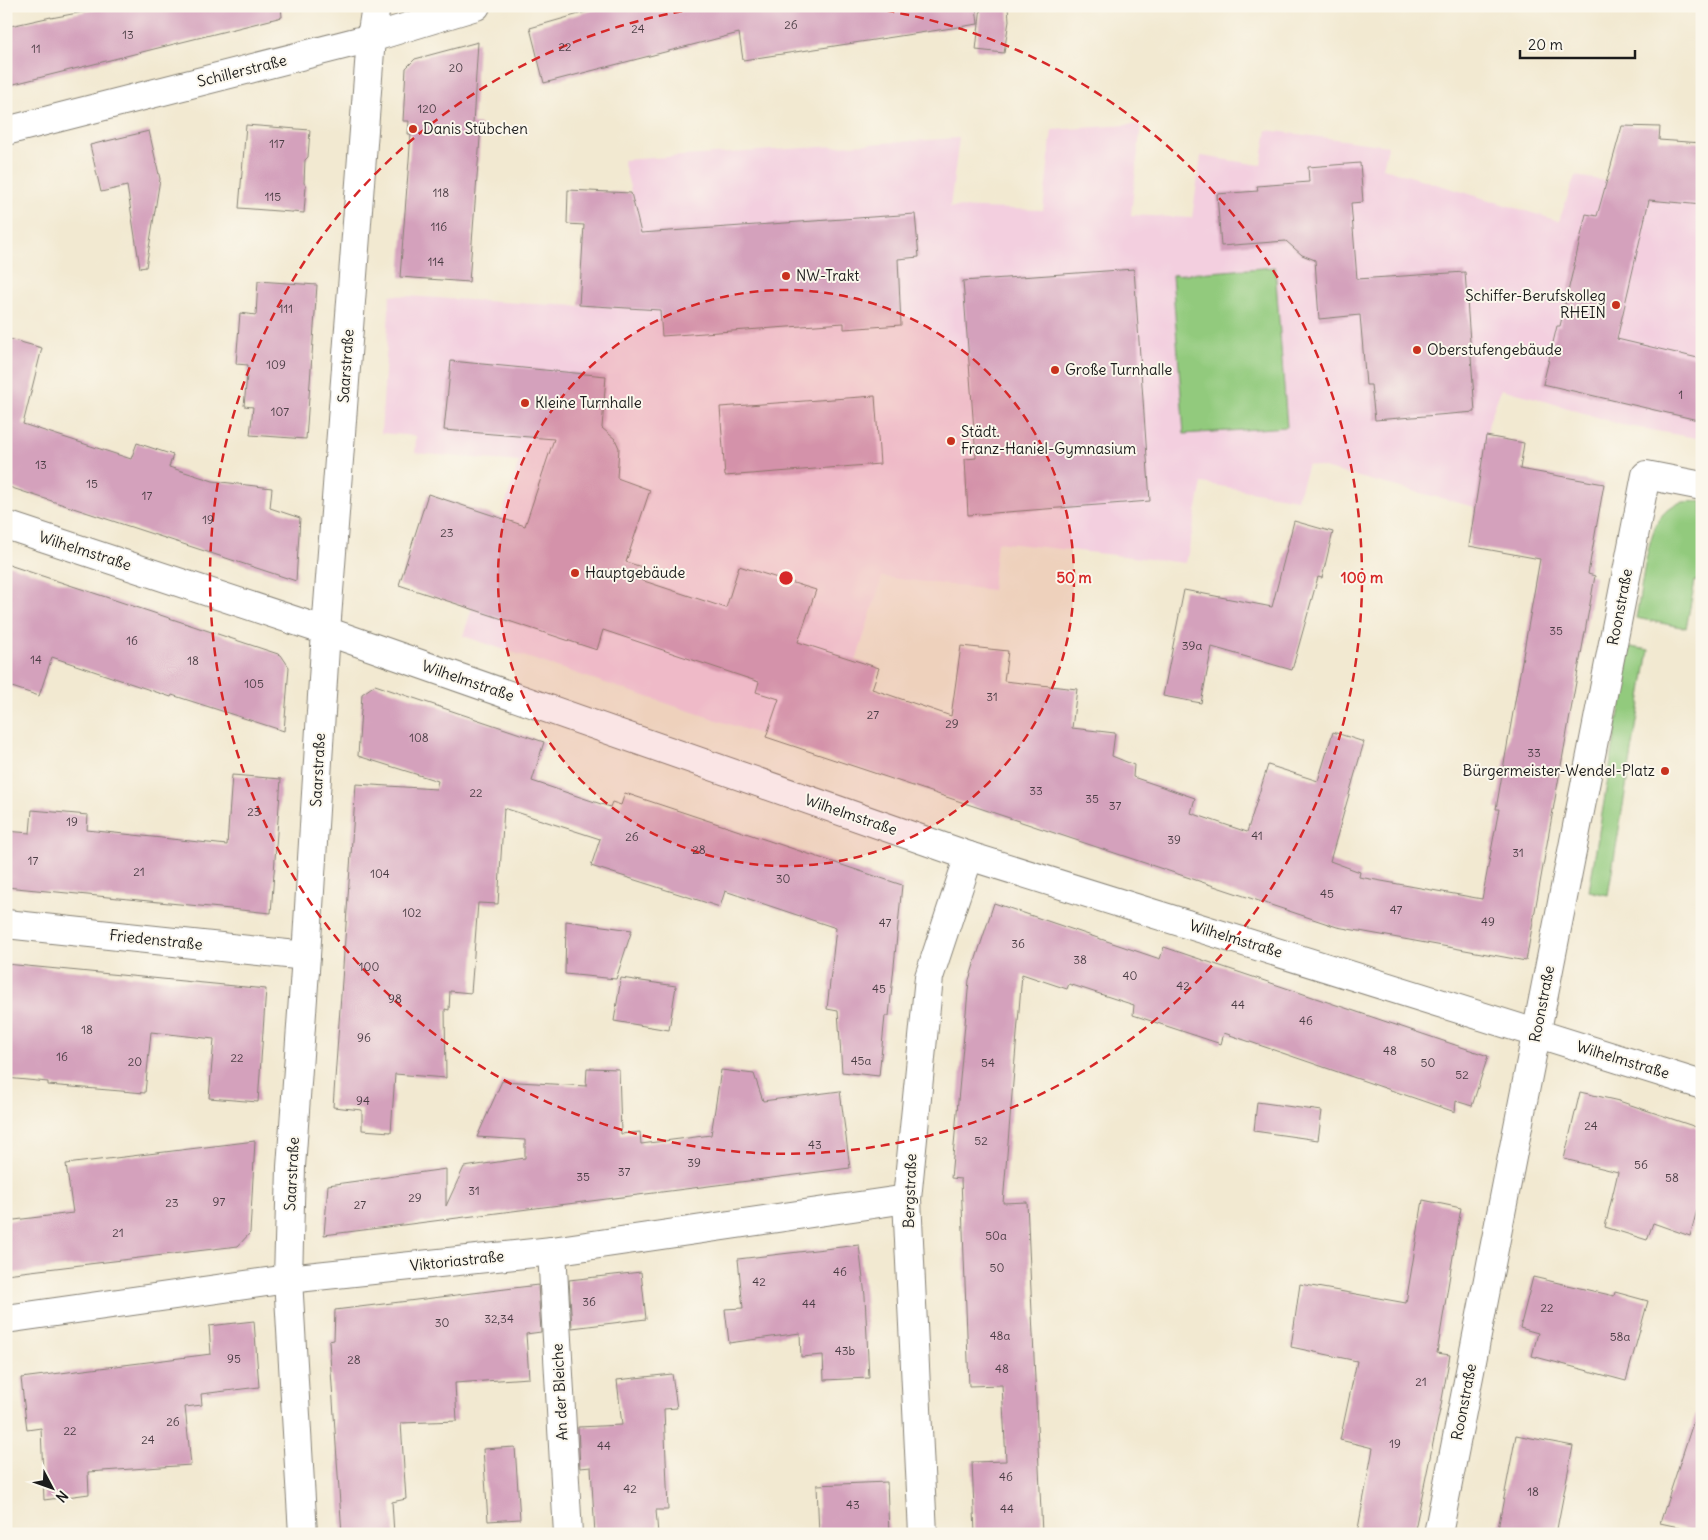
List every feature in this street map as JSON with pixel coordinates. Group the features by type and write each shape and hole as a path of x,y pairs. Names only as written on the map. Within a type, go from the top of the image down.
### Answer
{"street":[{"name":"Saarstraße","path":"303,1534 288,1279 291,1167 326,632 371,38 376,6"},
{"name":"Schillerstraße","path":"6,131 371,38 476,6"},
{"name":"Roonstraße","path":"1438,1534 1646,475 1702,486"},
{"name":"Wilhelmstraße","path":"6,525 326,632 969,856 1702,1085"},
{"name":"Bergstraße","path":"923,1534 907,1199 929,977 969,856"},
{"name":"Friedenstraße","path":"6,924 306,956"},
{"name":"Viktoriastraße","path":"6,1319 288,1279 552,1251 907,1199"},
{"name":"An der Bleiche","path":"552,1251 568,1534"}],"shaded area":[{"name":"Städt. Franz-Haniel-Gymnasium","path":"1141,124 1131,215 1192,218 1201,156 1261,165 1267,130 1388,146 1383,168 1559,221 1575,176 1607,181 1622,125 1660,127 1659,155 1673,141 1702,143 1702,439 1622,425 1501,389 1489,422 1475,507 1308,464 1297,499 1202,483 1186,563 997,542 992,590 882,577 856,661 823,755 463,636 519,462 415,453 416,436 381,433 390,295 631,308 636,211 623,160 959,138 950,207 1043,210 1052,130"}],"green space":[{"path":"1275,267 1287,427 1184,434 1172,275"},
{"path":"1702,502 1702,582 1695,581 1686,628 1636,618 1647,555 1658,521 1667,510 1676,504"},
{"path":"1630,647 1649,650 1608,895 1589,891"}],"building":[{"path":"115,6 281,6 282,17 6,86 6,27"},
{"path":"607,6 976,6 978,24 743,60 739,33 544,83 530,28"},
{"path":"981,6 1008,6 1009,21 1004,53 976,50"},
{"path":"478,42 473,124 481,125 469,282 400,277 411,134 408,134 409,121 403,121 406,68 415,59"},
{"path":"246,125 310,130 308,157 305,160 304,213 239,208"},
{"path":"1622,126 1660,127 1659,140 1702,143 1702,205 1649,200 1617,339 1702,359 1702,421 1543,384 1557,326 1560,326 1586,214 1597,216"},
{"path":"149,131 160,179 146,267 140,268 127,186 101,192 90,145"},
{"path":"1360,163 1363,202 1351,203 1357,279 1465,272 1475,412 1375,420 1371,385 1366,385 1360,315 1319,319 1315,260 1302,255 1286,241 1221,246 1217,194 1258,191 1257,186 1309,182 1308,167"},
{"name":"NW-Trakt","path":"568,190 631,193 641,233 915,214 919,257 898,259 901,325 844,329 844,323 662,336 660,310 579,305 584,225 567,224"},
{"name":"Große Turnhalle","path":"1134,269 1150,501 968,515 965,459 976,458 963,281"},
{"path":"258,281 317,285 306,439 250,435 253,407 244,406 248,365 236,364 240,313 256,315"},
{"path":"6,338 42,348 23,424 131,459 137,443 173,455 169,467 213,481 272,488 270,508 300,518 296,581 6,486"},
{"path":"451,361 606,376 602,428 615,439 619,448 617,478 650,490 626,562 642,567 638,579 726,608 739,566 816,590 798,642 879,668 872,689 951,716 961,646 1008,651 1004,681 1077,689 1072,728 1115,733 1112,756 1134,765 1133,777 1195,798 1191,813 1247,832 1268,765 1318,781 1333,732 1364,742 1330,861 1360,872 1359,877 1482,899 1499,809 1496,809 1540,559 1469,546 1486,436 1524,443 1520,469 1604,484 1588,574 1595,576 1526,961 1337,927 766,737 779,699 756,692 759,682 603,630 597,650 399,585 428,494 525,526 554,439 444,430"},
{"path":"875,396 880,464 725,476 720,407"},
{"path":"1294,521 1333,532 1322,578 1318,577 1292,670 1212,647 1201,703 1163,696 1184,590 1272,607"},
{"path":"6,564 281,655 289,667 284,731 172,695 171,697 52,657 39,696 6,685"},
{"path":"375,685 544,742 532,781 610,807 612,802 621,805 625,793 902,885 889,1016 885,1016 879,1076 842,1072 838,1011 827,1009 836,928 725,891 720,907 591,866 600,839 504,808 498,904 478,903 471,993 450,991 449,1010 445,1009 446,1078 395,1074 391,1132 362,1130 362,1110 333,1107 356,784 436,789 438,781 358,756 362,694"},
{"path":"232,775 281,779 271,913 6,887 6,831 30,833 32,810 88,815 87,830 227,845"},
{"path":"994,903 1160,959 1164,947 1488,1056 1472,1106 1456,1101 1455,1112 1224,1033 1221,1044 1133,1015 1134,1005 1069,984 1067,989 1022,974 1003,1203 1027,1202 1042,1534 975,1534 972,1462 1006,1461 1002,1385 969,1386 961,1179 951,1178 969,980"},
{"path":"566,921 632,930 616,979 565,974"},
{"path":"6,964 266,989 258,1102 209,1098 214,1039 151,1032 145,1093 48,1085 48,1082 6,1078"},
{"path":"621,978 676,986 669,1030 614,1021"},
{"path":"587,1068 619,1069 621,1134 640,1132 641,1144 711,1135 721,1070 754,1074 763,1101 840,1091 850,1168 324,1235 328,1185 446,1169 446,1206 464,1167 525,1158 525,1140 477,1137 502,1081 586,1086"},
{"path":"1580,1092 1619,1101 1702,1129 1702,1192 1690,1236 1653,1223 1647,1240 1605,1227 1618,1172 1564,1159"},
{"path":"1257,1102 1322,1111 1318,1140 1254,1131"},
{"path":"255,1141 250,1233 238,1246 6,1274 6,1221 73,1213 66,1164"},
{"path":"1423,1200 1461,1208 1437,1353 1450,1355 1441,1405 1414,1534 1357,1534 1373,1448 1340,1440 1357,1361 1291,1347 1300,1284 1406,1303"},
{"path":"859,1245 865,1296 869,1378 824,1380 823,1355 801,1357 800,1333 729,1343 725,1309 743,1308 738,1259"},
{"path":"641,1272 646,1319 572,1328 569,1280"},
{"path":"1533,1277 1614,1296 1615,1292 1648,1301 1626,1381 1532,1356 1538,1333 1520,1328"},
{"path":"538,1285 541,1332 526,1334 529,1378 455,1383 457,1421 401,1423 406,1499 392,1502 394,1534 342,1534 329,1341 334,1340 335,1310"},
{"path":"254,1321 259,1387 201,1394 202,1405 185,1407 191,1465 88,1472 89,1494 44,1500 41,1428 27,1430 21,1378 211,1354 209,1326"},
{"path":"672,1374 677,1408 664,1409 668,1510 656,1510 658,1534 595,1534 591,1467 580,1468 578,1427 622,1425 617,1380"},
{"path":"1696,1414 1702,1415 1702,1532 1660,1523"},
{"path":"1516,1435 1573,1446 1556,1534 1497,1534"},
{"path":"515,1447 520,1519 488,1521 483,1449"},
{"path":"887,1482 889,1534 819,1534 817,1485"}],"place":[{"name":"Danis Stübchen","path":"413,129"},
{"name":"NW-Trakt","path":"786,276"},
{"name":"Schiffer-Berufskolleg RHEIN","path":"1616,305"},
{"name":"Oberstufengebäude","path":"1417,350"},
{"name":"Große Turnhalle","path":"1055,370"},
{"name":"Kleine Turnhalle","path":"525,403"},
{"name":"Städt. Franz-Haniel-Gymnasium","path":"951,441"},
{"name":"Hauptgebäude","path":"575,573"},
{"name":"Bürgermeister-Wendel-Platz","path":"1665,771"}]}
